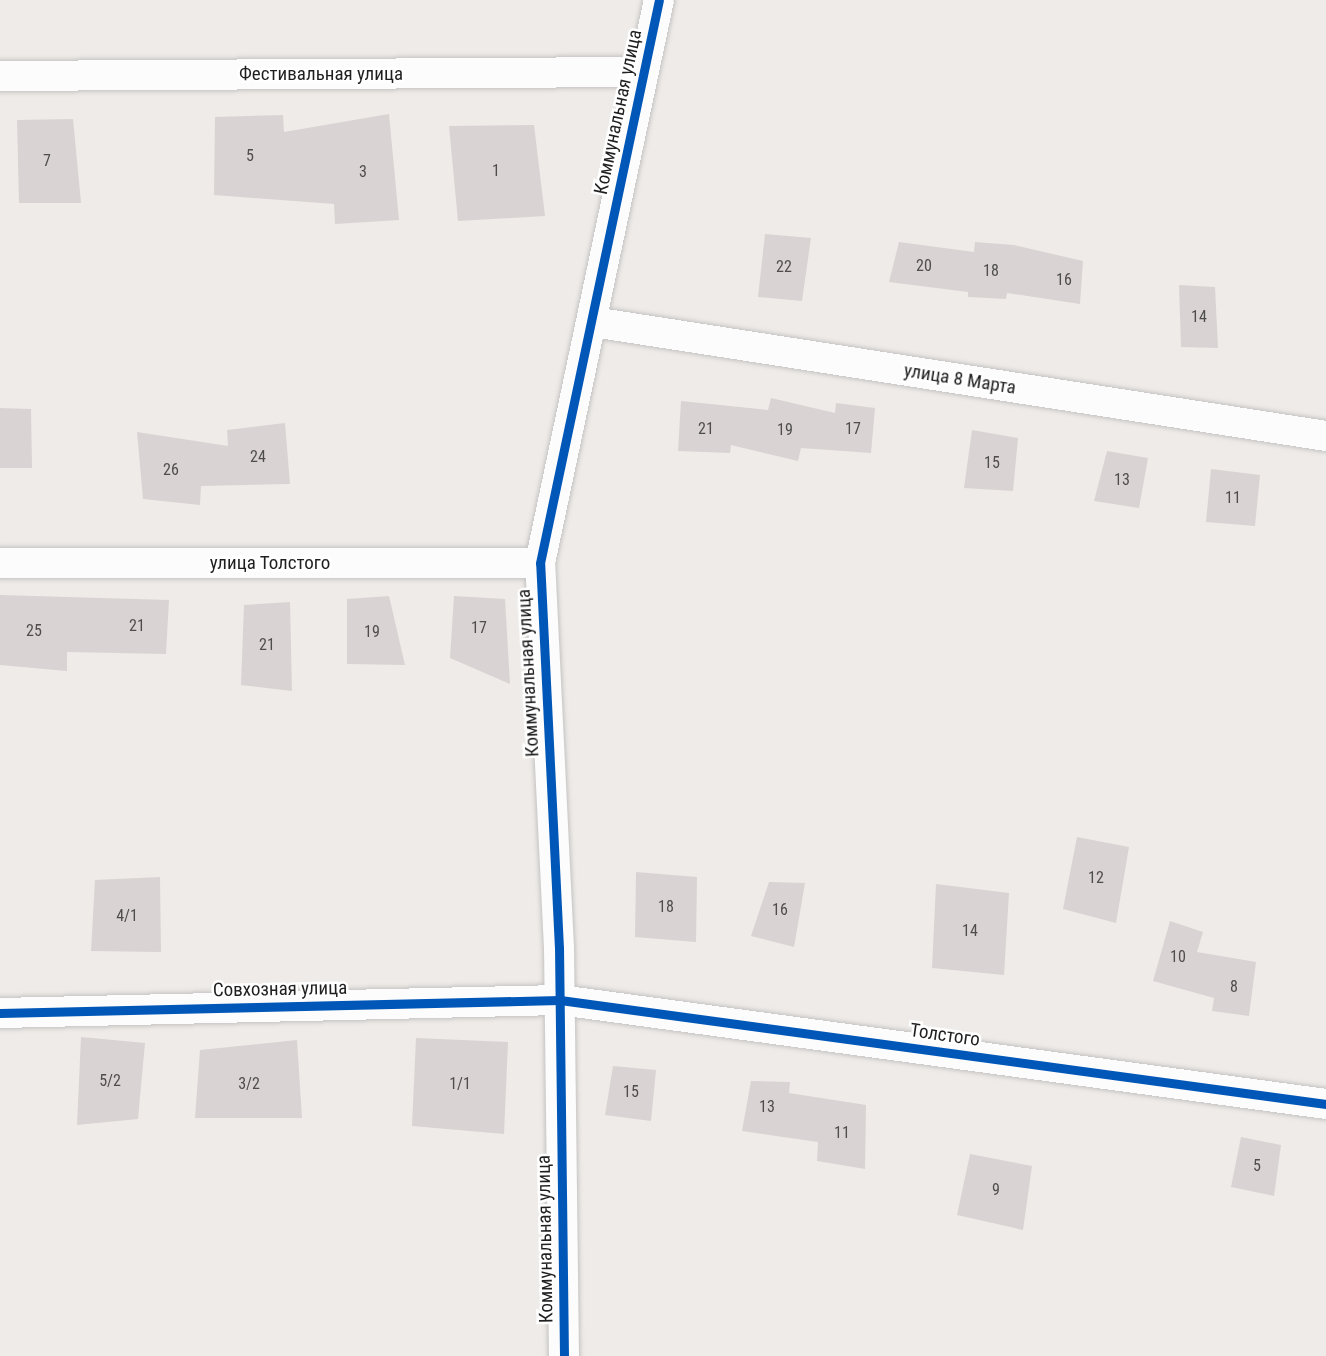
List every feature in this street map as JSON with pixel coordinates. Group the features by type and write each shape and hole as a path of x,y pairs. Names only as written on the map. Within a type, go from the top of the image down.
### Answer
{"street":[{"name":"Коммунальная улица","path":"564,1356 560,1000 540,563 659,0"},
{"name":"Фестивальная улица","path":"0,76 643,72"},
{"name":"улица 8 Марта","path":"593,322 1326,436"},
{"name":"улица Толстого","path":"0,563 540,563"},
{"name":"Совхозная улица","path":"0,1013 560,1000"},
{"name":"Толстого","path":"560,1000 1326,1104"}],"building":[{"path":"389,114 399,220 335,224 334,204 214,195 215,117 283,115 284,132"},
{"path":"73,119 81,203 19,203 17,120"},
{"path":"534,125 545,216 458,221 449,126"},
{"path":"765,234 811,238 802,301 758,297"},
{"path":"899,242 974,252 975,242 1014,245 1083,261 1080,304 1007,293 1006,299 968,297 968,292 889,282"},
{"path":"1179,285 1215,287 1218,348 1181,347"},
{"path":"771,398 835,413 836,403 875,408 871,453 801,448 798,461 731,445 730,453 678,451 681,401 768,410"},
{"path":"0,408 31,409 32,468 0,468"},
{"path":"285,423 290,484 201,486 200,505 143,499 137,432 228,446 227,430"},
{"path":"972,430 1018,438 1013,491 964,488"},
{"path":"1107,451 1148,458 1139,508 1094,501"},
{"path":"1211,469 1260,475 1255,526 1206,522"},
{"path":"0,595 169,600 166,654 67,652 67,671 0,665"},
{"path":"389,596 405,665 347,664 347,599"},
{"path":"454,596 505,599 510,684 450,658"},
{"path":"290,602 292,691 241,685 244,605"},
{"path":"1077,837 1129,847 1116,923 1063,909"},
{"path":"636,872 697,877 696,942 635,937"},
{"path":"160,877 161,952 91,951 95,880"},
{"path":"769,882 805,883 794,947 751,936"},
{"path":"936,884 1009,893 1004,975 932,968"},
{"path":"1170,921 1203,932 1197,952 1256,962 1249,1016 1212,1011 1214,998 1153,981"},
{"path":"81,1037 145,1043 138,1119 77,1125"},
{"path":"416,1038 508,1042 504,1134 412,1126"},
{"path":"297,1040 302,1118 195,1118 200,1050"},
{"path":"613,1066 656,1070 651,1121 605,1115"},
{"path":"751,1081 790,1082 789,1093 866,1105 865,1169 817,1161 818,1142 742,1131"},
{"path":"1241,1137 1281,1145 1274,1196 1231,1187"},
{"path":"970,1154 1032,1166 1023,1230 957,1215"}],"cycle path":[{"path":"564,1356 559,948 540,563 659,0"},
{"path":"0,1013 560,1000 1326,1104"}]}
